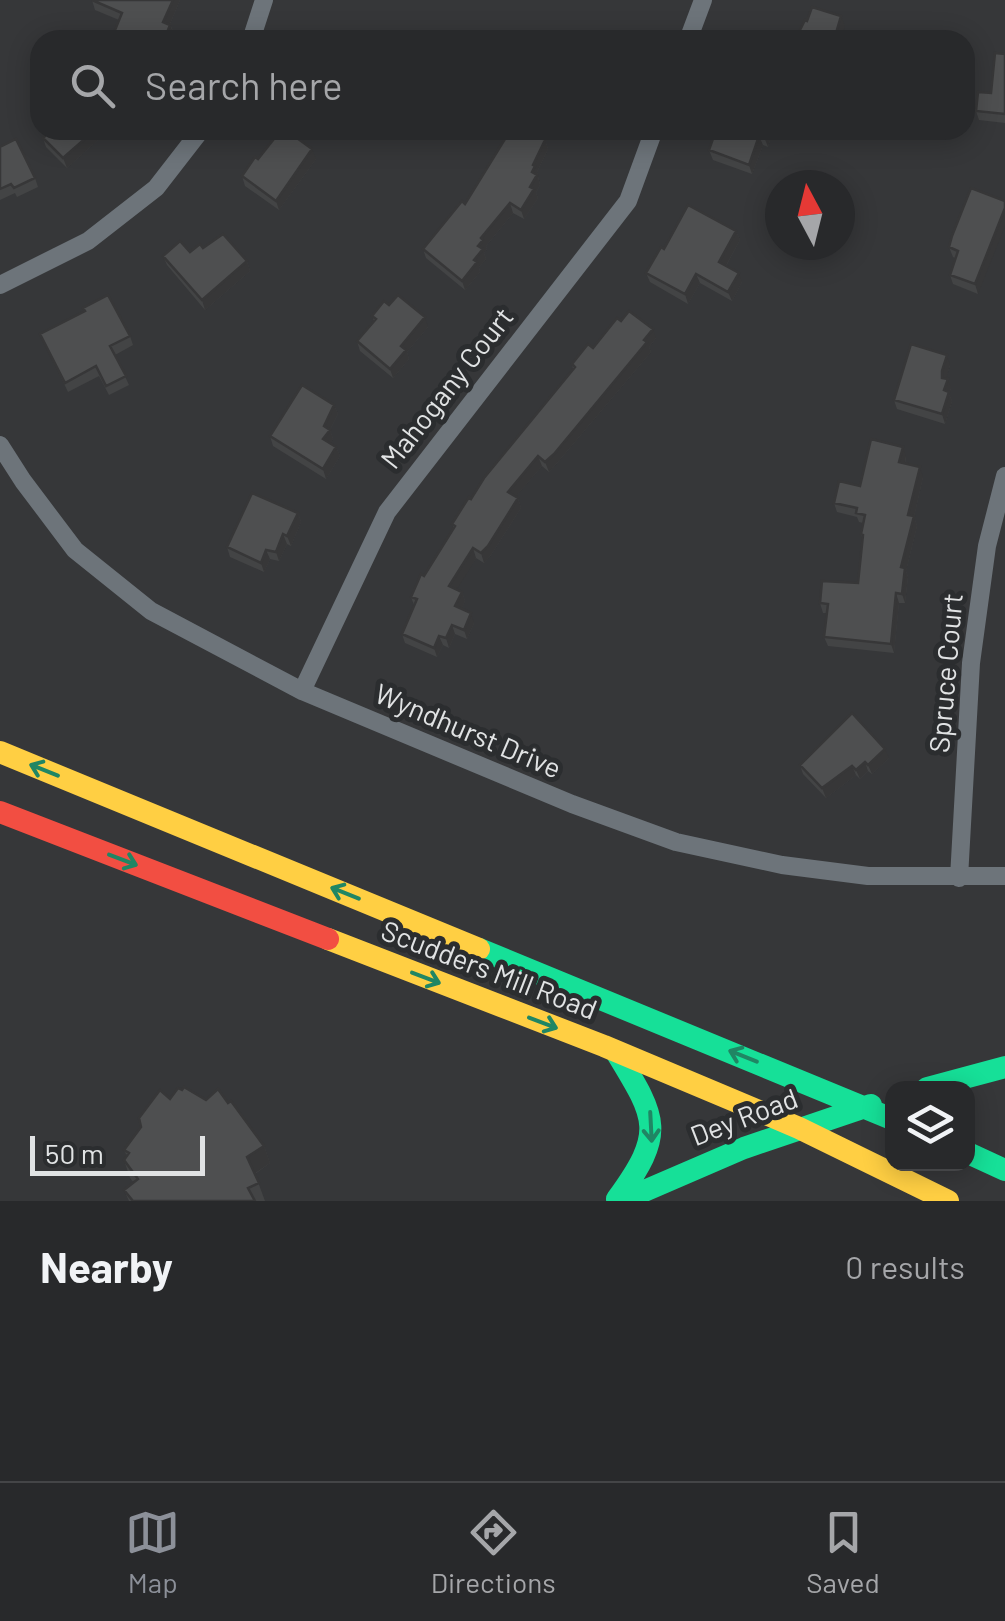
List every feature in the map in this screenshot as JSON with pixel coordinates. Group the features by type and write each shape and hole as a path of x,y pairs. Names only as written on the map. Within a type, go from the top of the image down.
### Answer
{"main road":[{"name":"Scudders Mill Road","path":"0,752 885,1116"},
{"name":"Scudders Mill Road","path":"0,812 616,1052 799,1128 948,1201"},
{"path":"616,1052 654,1117 652,1147 618,1201"},
{"path":"953,1081 1005,1067"},
{"name":"Dey Road","path":"618,1201 799,1128 885,1101"},
{"path":"975,1156 1005,1170"}],"street":[{"path":"254,30 264,0"},
{"path":"692,30 703,0"},
{"path":"0,285 88,242 156,188 193,140"},
{"name":"Mahogany Court","path":"302,692 387,512 628,200 650,140"},
{"name":"Wyndhurst Drive","path":"0,445 76,550 151,611 302,692 572,804 676,842 782,864 868,876 1005,876"},
{"name":"Spruce Court","path":"959,878 971,663 987,546 1005,476"}],"building":[{"path":"92,0 173,0 163,22 170,25 168,30 115,30 122,13"},
{"path":"812,7 841,16 837,30 800,30"},
{"path":"995,53 1005,54 1005,114 976,111 978,92 991,93"},
{"path":"16,139 35,178 14,188 11,184 0,189 0,147"},
{"path":"45,140 84,140 63,158"},
{"path":"273,140 300,140 312,149 276,201 242,176 255,157 258,159"},
{"path":"504,140 545,140 533,165 532,172 537,175 530,187 534,189 521,210 510,203 481,238 478,246 483,249 462,281 423,249 462,201 465,204"},
{"path":"712,140 758,140 749,165 709,150"},
{"path":"971,188 1005,201 975,284 950,275 958,251 949,247"},
{"path":"688,205 736,231 719,262 739,273 728,292 696,274 685,294 646,273"},
{"path":"223,234 247,261 202,300 163,256 180,241 190,252"},
{"path":"108,295 130,336 110,346 126,376 106,386 96,366 65,383 40,334"},
{"path":"398,295 425,317 401,346 406,350 390,369 357,341 376,319 372,316 384,301 389,305"},
{"path":"629,311 653,329 644,340 647,342 554,454 545,462 538,456 508,492 518,498 488,546 481,553 473,548 449,586 462,592 455,606 471,613 464,630 452,625 446,638 439,636 434,648 402,634 417,599 411,597 421,574 424,576 469,497 575,367 572,364 588,344 593,348 617,318 621,321"},
{"path":"911,344 947,355 942,378 948,379 944,390 949,392 942,414 894,400"},
{"path":"302,385 334,405 324,426 330,430 323,439 336,447 323,469 270,436"},
{"path":"871,439 903,447 899,462 920,467 908,515 914,516 901,567 905,568 902,594 896,593 891,644 824,637 828,604 820,603 822,581 858,583 865,515 856,513 857,508 834,503 839,481 860,486"},
{"path":"252,493 298,513 276,552 266,550 261,563 227,547"},
{"path":"852,713 885,749 868,765 865,762 856,770 852,766 822,788 800,765"},
{"path":"184,1087 206,1100 218,1089 264,1146 247,1157 259,1183 248,1188 255,1201 133,1201 124,1190 138,1179 124,1160 129,1153 124,1150 141,1127 139,1118 160,1090 170,1099 178,1088"}],"traffic: fast":[{"path":"479,949 885,1116"},
{"path":"616,1052 640,1094 650,1126 643,1157 617,1199"},
{"path":"953,1081 1005,1067"},
{"path":"621,1201 744,1148 871,1105"},
{"path":"975,1156 1005,1170"}],"traffic: slow":[{"path":"0,752 479,949"},
{"path":"328,939 604,1046 799,1128 948,1201"}],"traffic: jam":[{"path":"0,812 328,939"}]}
